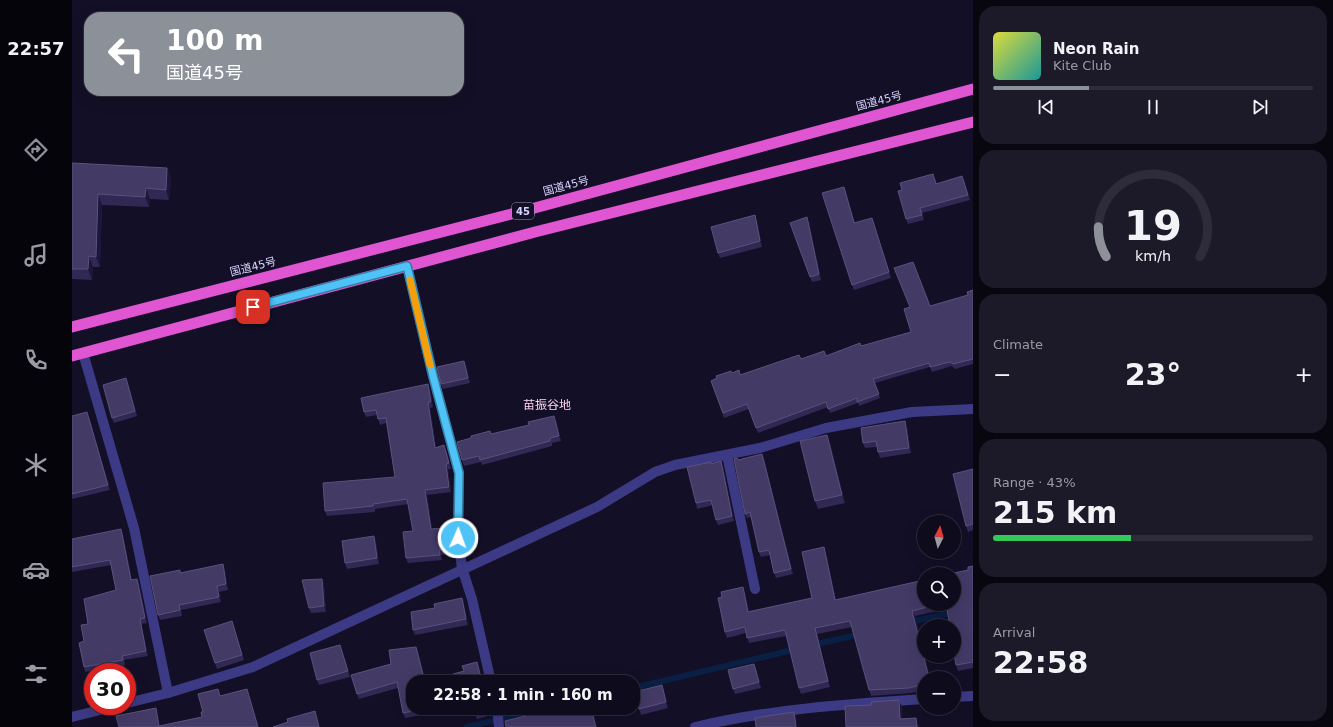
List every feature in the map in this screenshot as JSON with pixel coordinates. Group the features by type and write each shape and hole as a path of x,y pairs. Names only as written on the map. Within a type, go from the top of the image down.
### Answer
{"highway":[{"name":"国道45号","path":"72,327 538,207 973,89"},
{"name":"45","path":"78,354 407,266 973,122"}],"street":[{"path":"407,266 433,376 459,473 458,538 462,568 472,599 489,675"},
{"path":"78,354 134,528 168,693"},
{"path":"136,701 168,693 253,666 462,568 597,507 655,472 675,465 760,448 826,428 904,413 973,409"},
{"path":"727,455 755,589"},
{"path":"961,697 973,696"},
{"path":"695,727 741,716 783,710 917,700"},
{"path":"72,716 84,713"},
{"path":"498,715 499,727"}],"building":[{"path":"72,163 167,168 166,190 146,188 145,197 98,194 96,257 89,256 88,269 72,269"},
{"path":"933,174 936,184 962,176 968,195 920,208 922,215 906,219 898,191 902,190 900,183"},
{"path":"844,187 854,223 872,218 889,272 852,285 822,193"},
{"path":"755,215 760,241 718,253 711,227"},
{"path":"807,217 819,274 810,277 790,223"},
{"path":"913,262 930,306 968,295 967,292 973,290 973,359 953,364 950,362 930,367 929,363 873,379 879,394 857,402 857,398 828,409 826,402 756,428 747,404 723,413 711,381 717,378 716,376 739,370 740,375 799,355 801,359 824,351 826,356 860,343 861,346 911,332 904,309 910,307 894,268"},
{"path":"464,361 468,378 441,384 437,367"},
{"path":"126,378 135,411 112,418 103,385"},
{"path":"428,384 431,402 428,402 435,448 444,445 449,463 446,464 449,487 425,490 431,529 445,528 447,549 439,550 440,555 406,558 403,532 413,531 407,499 373,504 373,506 325,511 323,483 395,477 386,418 378,419 376,410 364,412 361,398"},
{"path":"87,412 108,485 72,494 72,416"},
{"path":"554,416 559,436 550,438 550,441 480,460 479,456 462,460 457,442 471,438 471,436 490,431 491,434 529,425 528,422"},
{"path":"905,421 909,448 878,452 876,441 863,443 861,428"},
{"path":"827,435 842,495 815,501 800,441"},
{"path":"762,454 791,569 774,573 769,550 759,552 750,512 745,514 734,459 737,458 738,460"},
{"path":"721,461 732,516 716,520 711,500 696,503 687,467 711,462 711,464"},
{"path":"973,469 973,524 966,526 953,474"},
{"path":"121,529 131,580 137,579 145,618 140,619 146,651 122,656 123,660 106,663 84,663 84,667 79,643 84,641 81,625 88,624 84,599 116,590 110,560 72,567 72,539"},
{"path":"374,536 377,558 345,563 342,541"},
{"path":"824,547 835,600 917,582 917,610 912,611 917,631 917,663 925,663 927,671 917,671 917,686 909,688 869,690 850,621 815,628 828,681 799,688 785,630 747,638 745,627 725,632 718,598 722,597 721,592 743,587 748,612 812,598 802,552"},
{"path":"223,564 226,584 217,586 219,597 179,605 180,610 158,615 150,576 180,570 180,573"},
{"path":"973,566 973,662 956,665 956,663 961,663 961,619 949,619 947,611 961,611 961,571 968,570 968,567"},
{"path":"322,579 324,606 309,608 302,580"},
{"path":"462,598 466,619 413,630 411,612 435,608 434,604"},
{"path":"232,621 242,655 215,663 204,630"},
{"path":"340,645 348,671 317,680 310,653"},
{"path":"416,647 423,675 406,675 406,712 403,713 397,682 357,694 351,675 391,664 389,650"},
{"path":"477,662 480,675 450,675 464,671 462,666"},
{"path":"754,664 759,682 733,689 728,670"},
{"path":"662,685 666,702 640,709 640,690"},
{"path":"218,689 220,696 247,689 258,727 119,727 116,716 136,715 136,712 156,708 159,726 202,717 201,712 203,712 198,694"},
{"path":"899,700 900,719 916,718 917,727 846,727 845,706 872,705 871,702"},
{"path":"315,711 319,727 273,727 288,722 287,719"},
{"path":"794,712 796,727 756,727 755,718"},
{"path":"530,715 593,715 596,727 506,727 505,721"}],"waterway":[{"path":"909,622 955,612"},
{"path":"812,645 861,634"},
{"path":"640,686 797,649"},
{"path":"467,727 518,715"}],"slow traffic":[{"path":"410,280 430,365"}],"district":[{"name":"苗振谷地","path":"547,405"}],"route":[{"path":"253,307 407,266 433,376 459,473 460,489 458,538"}]}
